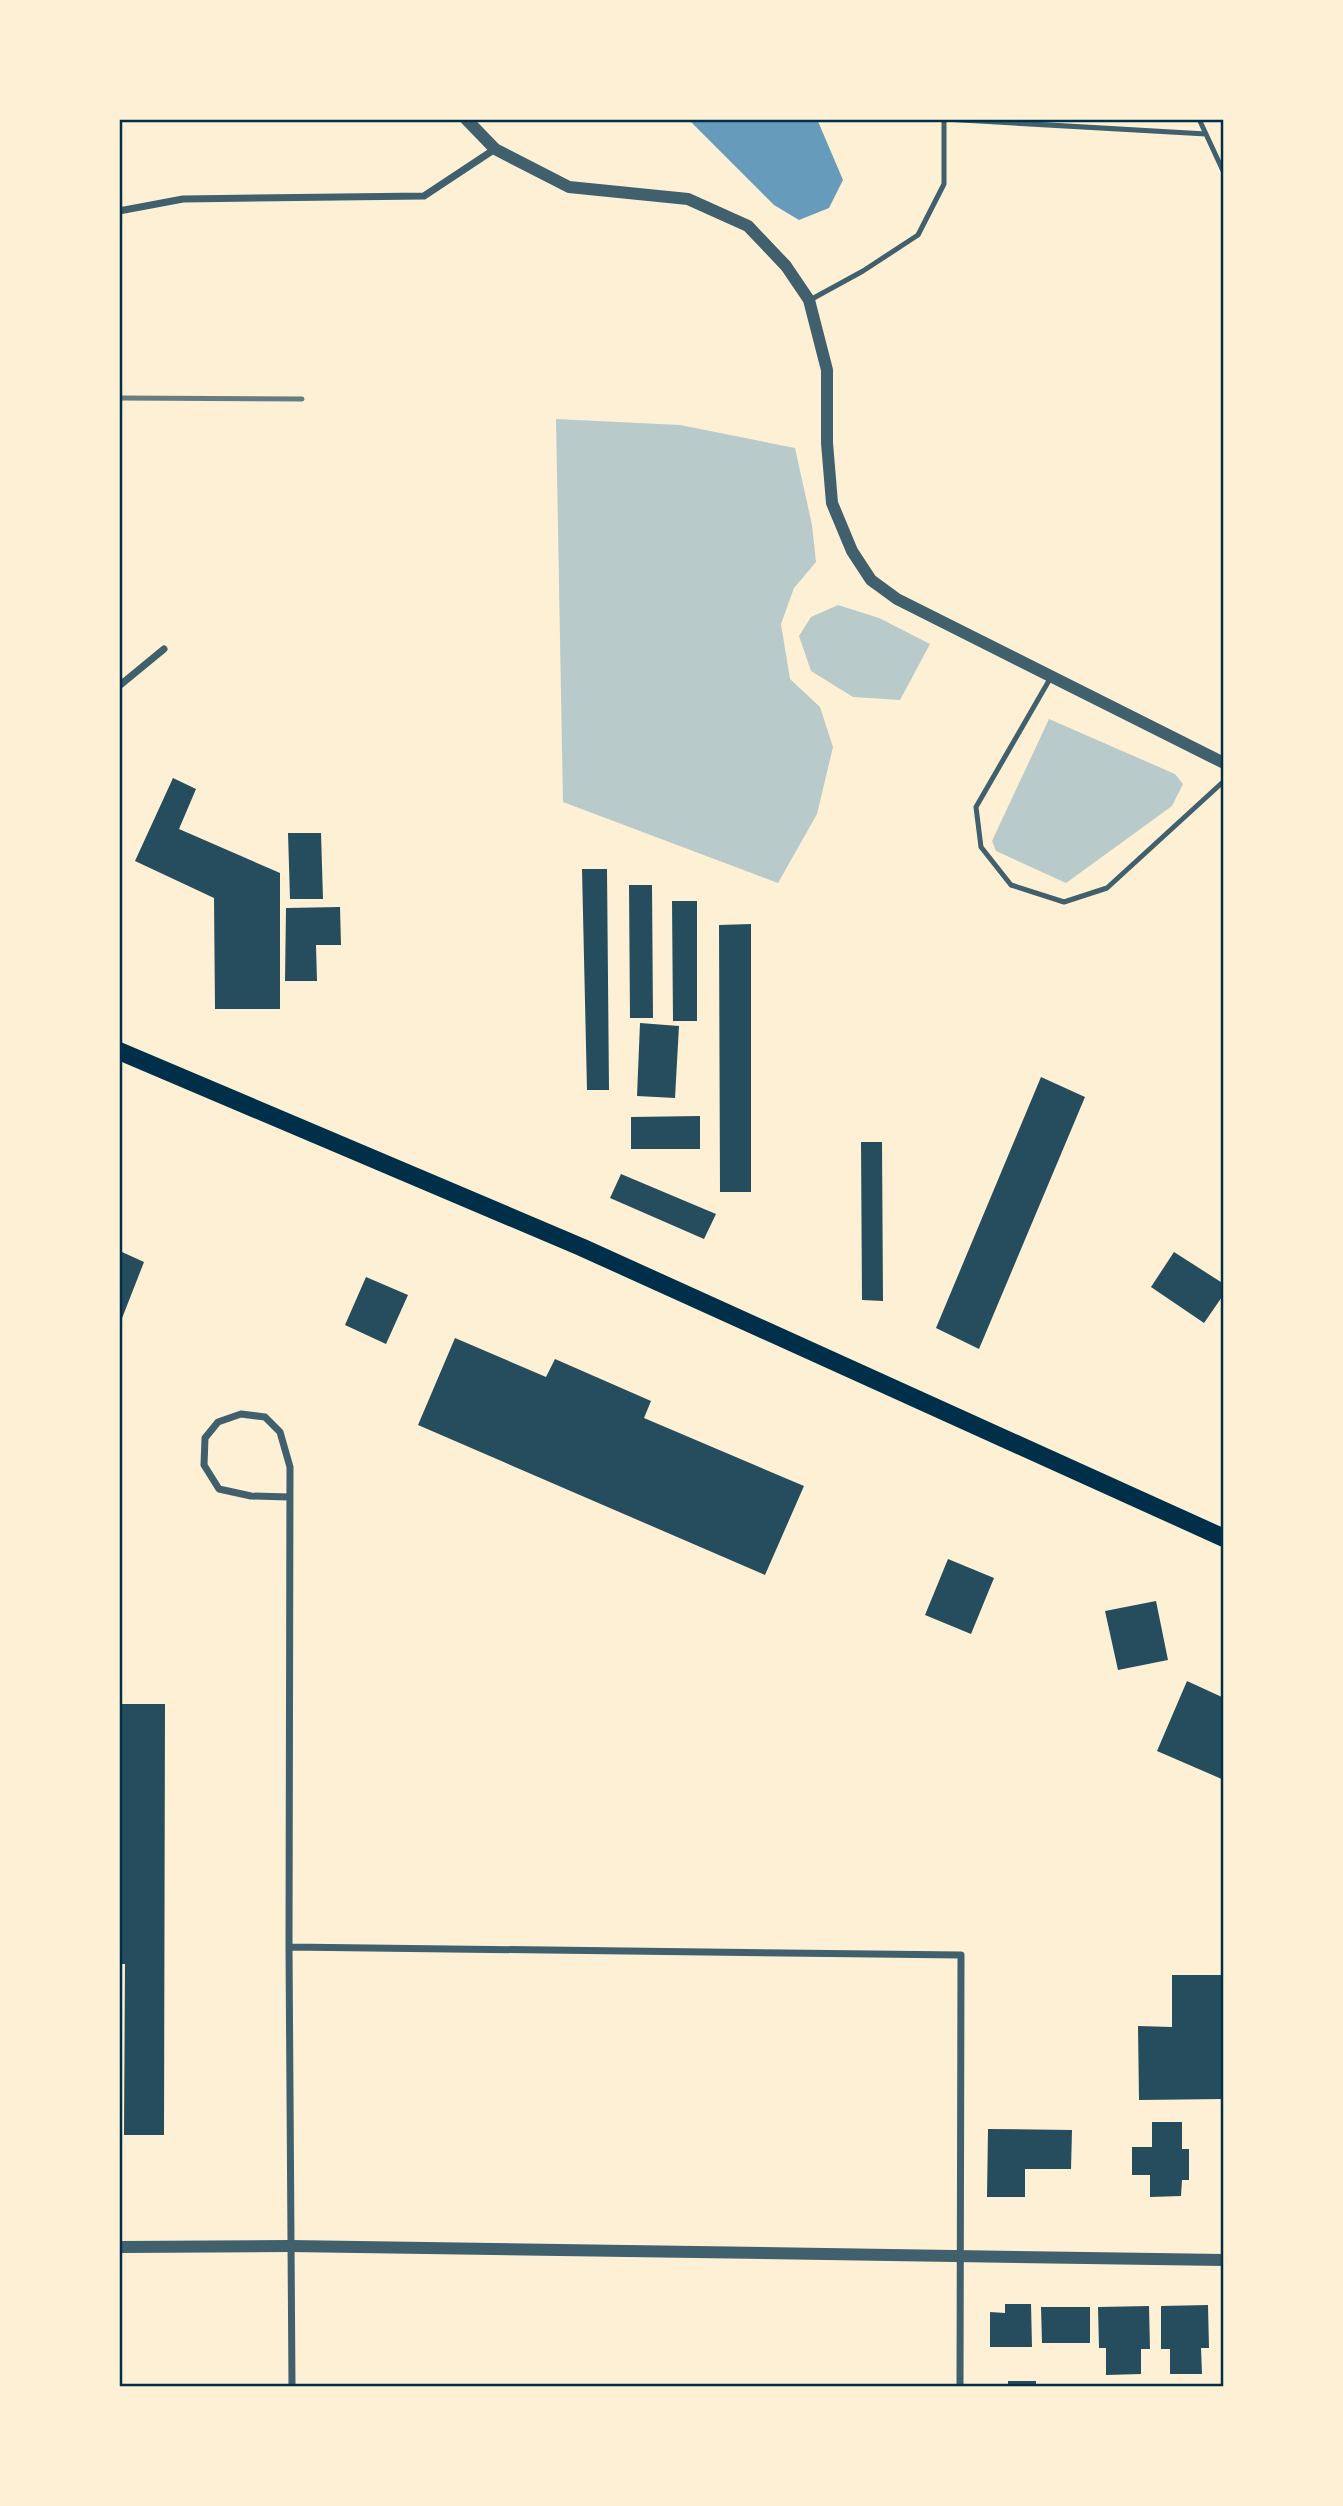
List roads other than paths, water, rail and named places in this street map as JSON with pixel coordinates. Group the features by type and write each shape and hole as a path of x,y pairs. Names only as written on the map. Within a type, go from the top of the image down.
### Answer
{"main road":[{"path":"119,1051 581,1247 1224,1538"}],"street":[{"path":"466,119 495,149 569,187 688,199 748,226 786,266 809,300 827,370 827,443 832,503 852,551 871,580 897,600 1224,763"},
{"path":"119,211 183,199 424,196 495,149"},
{"path":"119,686 164,649"},
{"path":"289,1497 251,1496 219,1489 204,1465 205,1438 219,1422 241,1414 265,1418 280,1432 290,1467 292,2387"},
{"path":"289,1947 961,1955 960,2387"},
{"path":"119,2247 290,2246 1224,2260"}],"lane":[{"path":"809,300 863,271 919,235 944,184 944,119 1206,134"},
{"path":"1199,119 1224,173"},
{"path":"1051,677 976,807 981,847 1012,886 1064,902 1107,888 1224,781"}],"water":[{"path":"688,119 817,119 843,180 829,208 799,220 774,205"}],"railway":[{"path":"119,398 302,399"}]}
